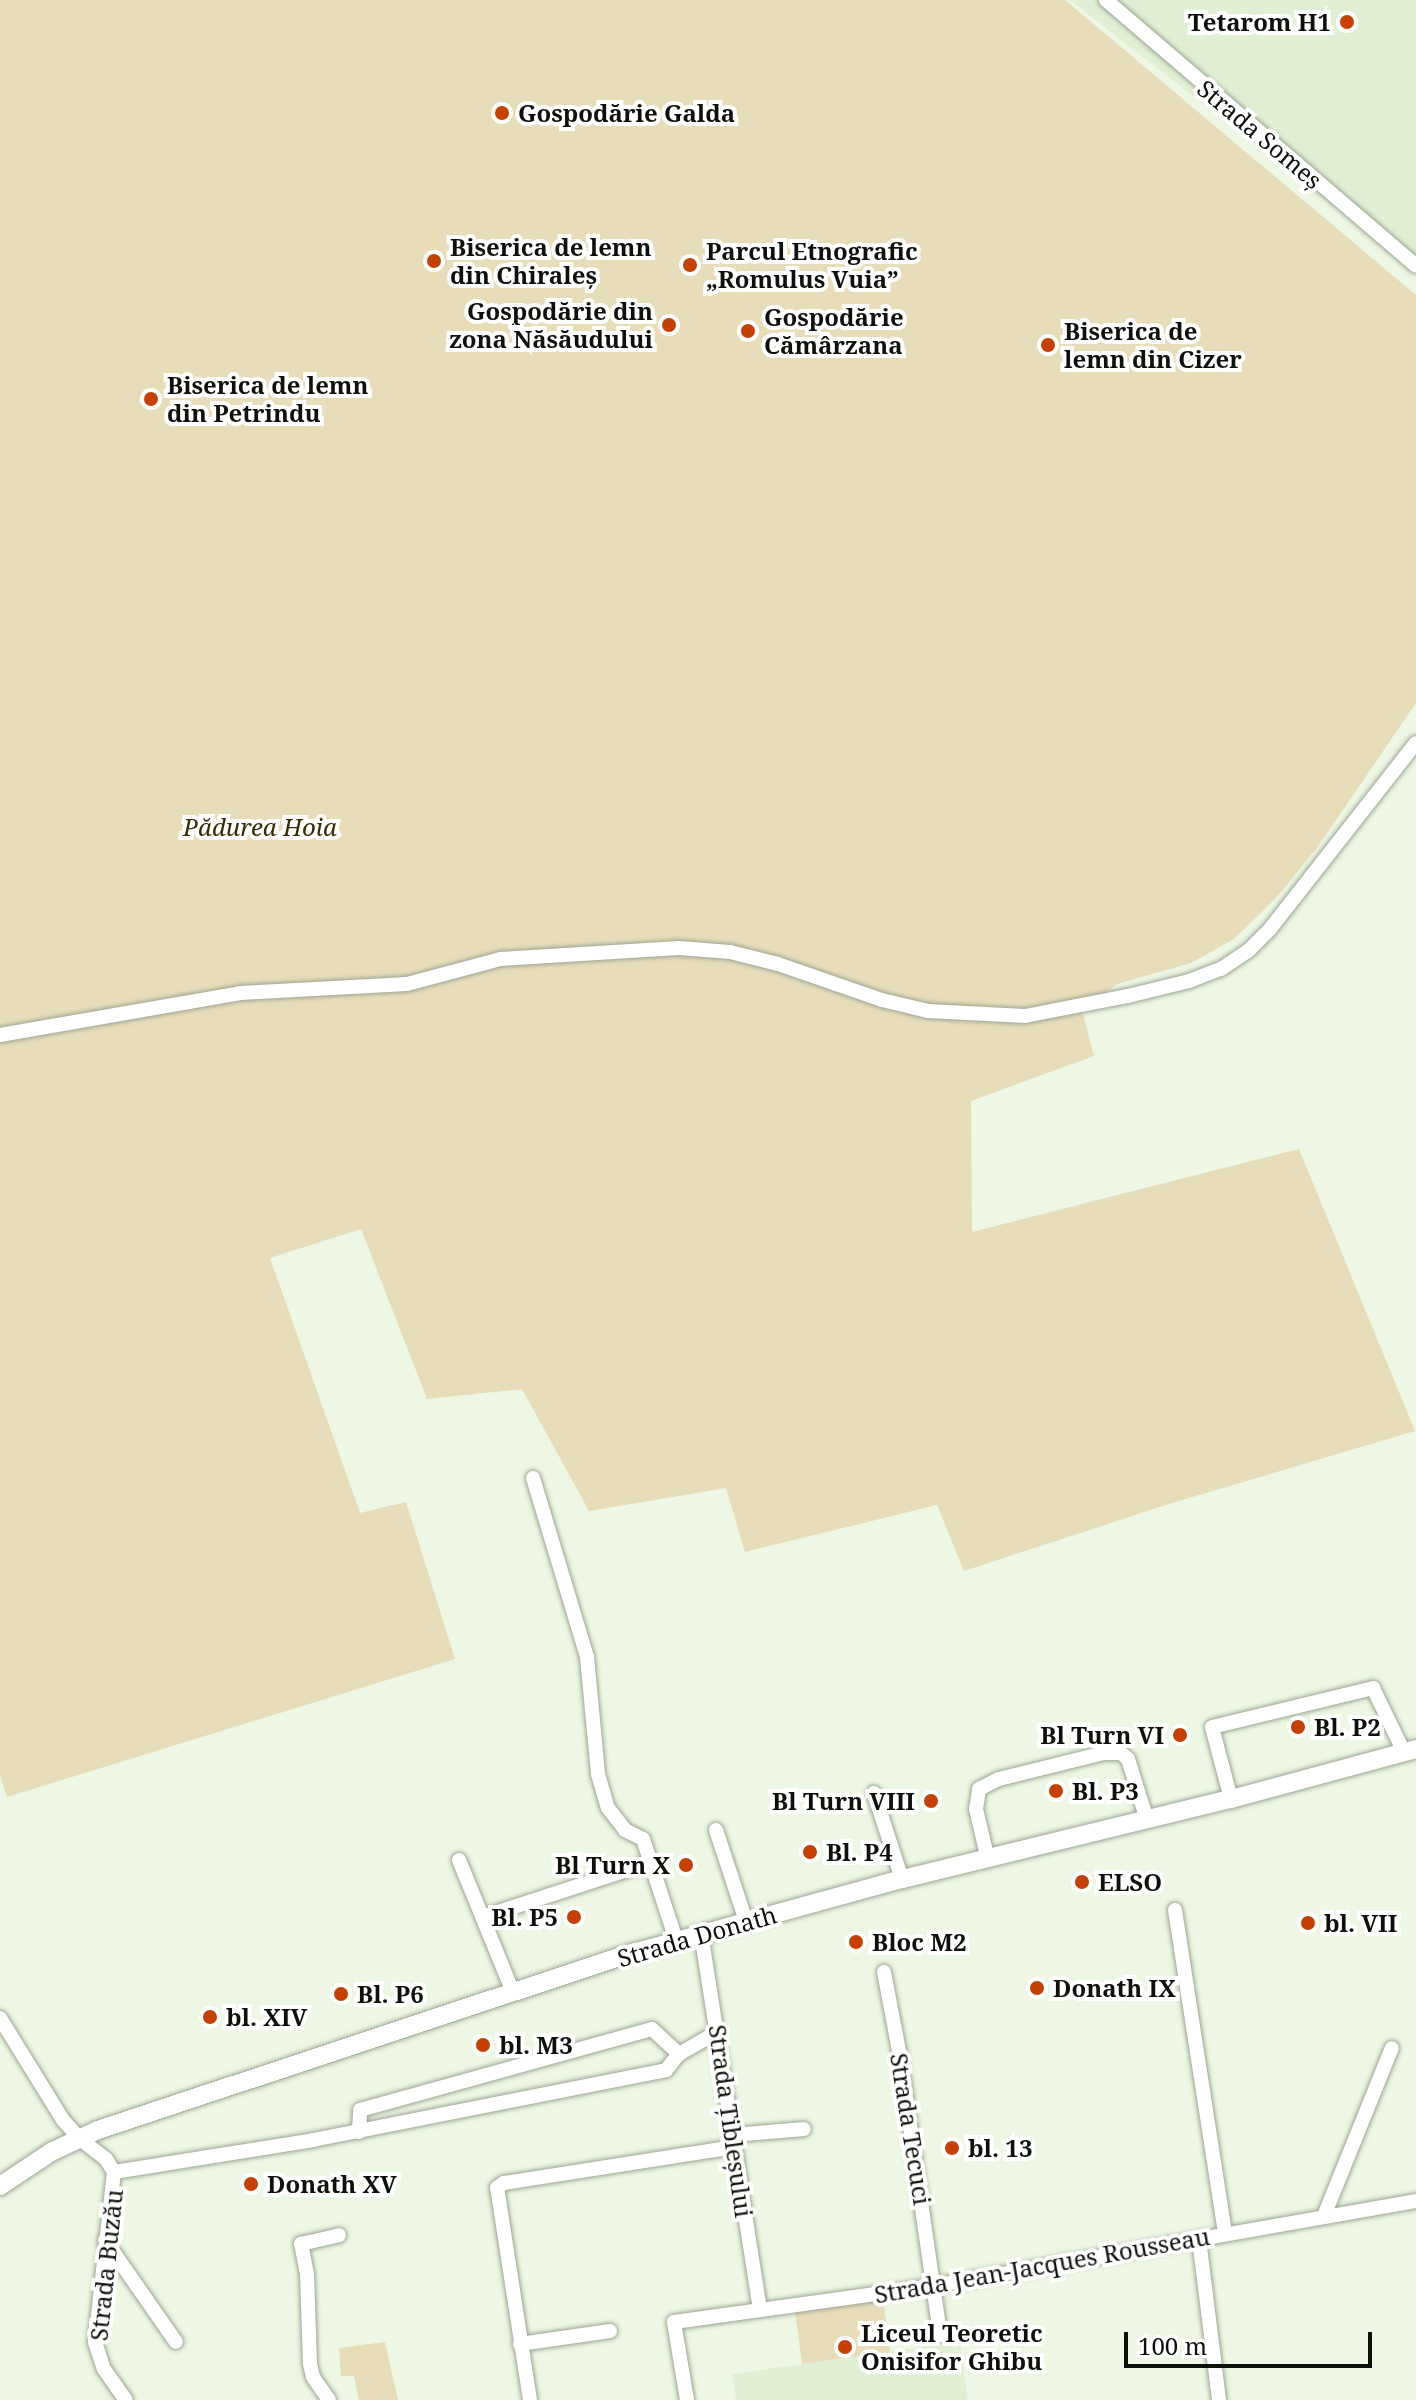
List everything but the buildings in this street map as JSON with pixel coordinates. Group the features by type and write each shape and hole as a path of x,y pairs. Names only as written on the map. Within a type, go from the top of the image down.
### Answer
{"main road":[{"name":"Strada Donath","path":"0,2186 79,2138 676,1940 902,1879 1231,1799 1410,1750"}],"street":[{"name":"Strada Someș","path":"1109,2 1416,266"},
{"path":"0,1035 240,993 407,984 500,959 679,948 730,952 766,961 882,1000 928,1011 1025,1016 1128,996 1189,981 1221,969 1248,951 1270,929 1416,743"},
{"path":"533,1478 587,1657 598,1774 608,1808 625,1830 643,1839 676,1940"},
{"path":"1231,1799 1212,1727 1373,1688 1410,1750"},
{"path":"988,1860 976,1809 979,1789 999,1779 1104,1753 1121,1753 1128,1759 1147,1820"},
{"path":"874,1793 902,1879"},
{"path":"716,1830 746,1921"},
{"path":"459,1860 513,1992"},
{"path":"483,1917 651,1862"},
{"path":"1175,1910 1225,2234"},
{"name":"Strada Țibleșului","path":"701,1933 719,2031 760,2308"},
{"name":"Strada Tecuci","path":"884,1972 900,2056 940,2335"},
{"name":"Strada Buzău","path":"0,2018 63,2120 79,2138 100,2153 114,2172 95,2342 104,2369 126,2400"},
{"path":"359,2132 360,2110 652,2029 679,2054"},
{"path":"114,2172 359,2132 666,2070 679,2054 719,2031"},
{"path":"1324,2216 1392,2048"},
{"path":"530,2400 497,2188 504,2183 804,2129"},
{"name":"Strada Jean-Jacques Rousseau","path":"687,2400 674,2322 934,2286 1416,2201"},
{"path":"329,2400 313,2377 310,2364 307,2274 301,2244 339,2235"},
{"path":"1199,2239 1219,2400"},
{"path":"105,2240 176,2342"},
{"path":"520,2344 610,2331"}],"shaded area":[{"path":"1070,0 1416,0 1416,270"},
{"name":"Liceul Teoretic Onisifor Ghibu","path":"883,2299 890,2351 960,2342 968,2400 736,2400 732,2374 802,2364 795,2311"}],"green space":[{"name":"Pădurea Hoia","path":"0,0 1065,0 1416,295 1416,703 1319,845 1277,897 1234,939 1191,963 1117,984 1082,1010 1094,1056 971,1101 972,1232 1299,1149 1415,1431 1169,1504 964,1571 937,1505 745,1552 726,1488 589,1511 522,1389 427,1399 361,1229 270,1258 360,1513 406,1502 455,1659 7,1797 0,1775"},
{"path":"883,2299 890,2351 802,2364 795,2311"},
{"path":"385,2342 398,2400 359,2400 354,2376 341,2376 339,2348"}],"place":[{"name":"Tetarom H1","path":"1347,22"},
{"name":"Gospodărie Galda","path":"502,113"},
{"name":"Biserica de lemn din Chiraleș","path":"434,261"},
{"name":"Parcul Etnografic „Romulus Vuia”","path":"690,265"},
{"name":"Gospodărie din zona Năsăudului","path":"669,325"},
{"name":"Gospodărie Cămârzana","path":"748,331"},
{"name":"Biserica de lemn din Cizer","path":"1048,345"},
{"name":"Biserica de lemn din Petrindu","path":"151,399"},
{"name":"Bl. P2","path":"1298,1727"},
{"name":"Bl Turn VI","path":"1180,1735"},
{"name":"Bl. P3","path":"1056,1791"},
{"name":"Bl Turn VIII","path":"931,1801"},
{"name":"Bl. P4","path":"810,1852"},
{"name":"Bl Turn X","path":"686,1865"},
{"name":"ELSO","path":"1082,1882"},
{"name":"Bl. P5","path":"574,1917"},
{"name":"bl. VII","path":"1308,1923"},
{"name":"Bloc M2","path":"856,1942"},
{"name":"Donath IX","path":"1037,1988"},
{"name":"Bl. P6","path":"341,1994"},
{"name":"bl. XIV","path":"210,2017"},
{"name":"bl. M3","path":"483,2045"},
{"name":"bl. 13","path":"952,2148"},
{"name":"Donath XV","path":"251,2184"},
{"name":"Liceul Teoretic Onisifor Ghibu","path":"845,2347"}]}
